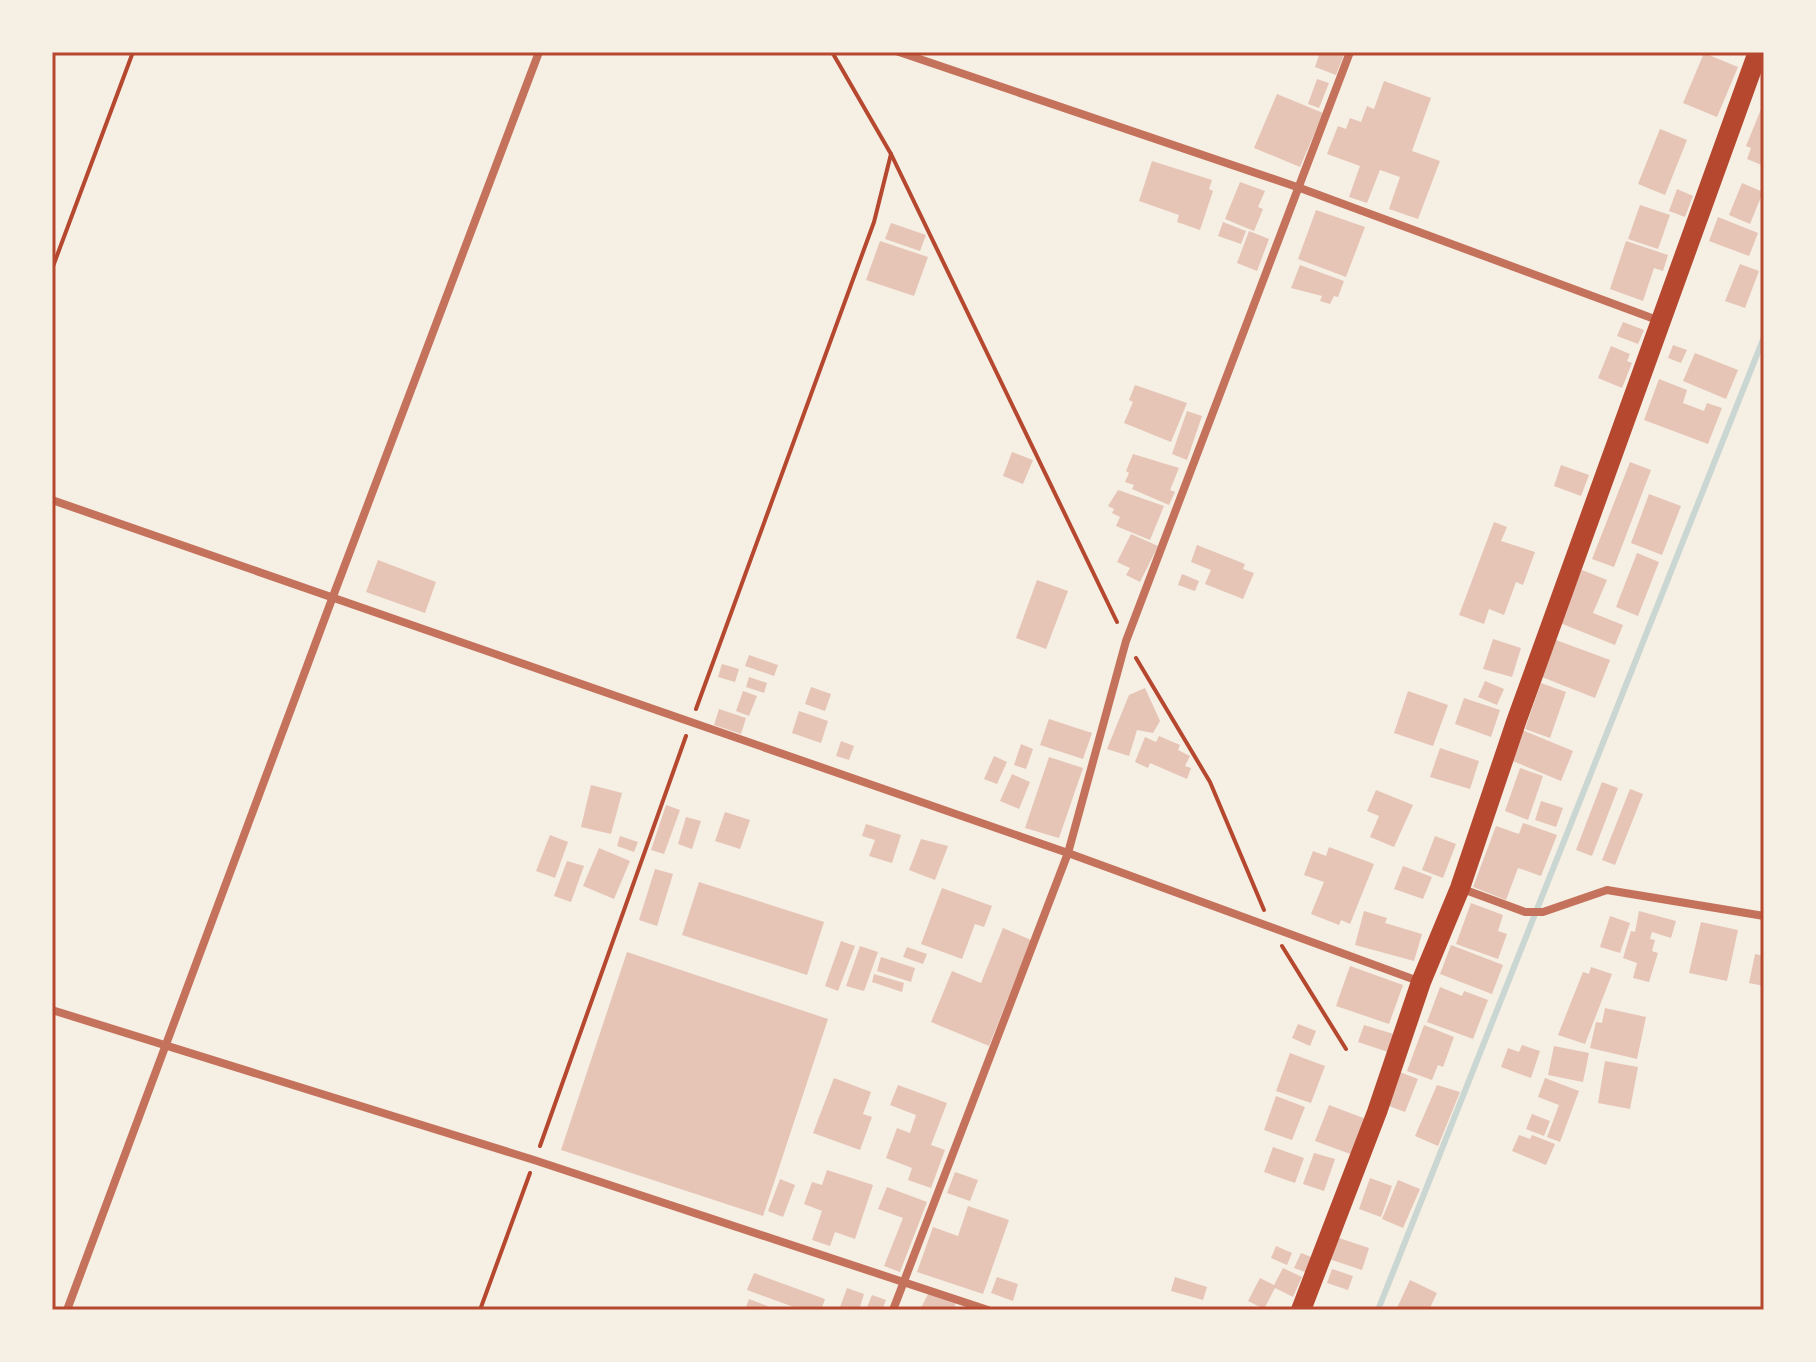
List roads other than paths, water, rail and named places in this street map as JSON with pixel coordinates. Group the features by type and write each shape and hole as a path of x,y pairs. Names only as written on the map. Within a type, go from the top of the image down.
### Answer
{"main road":[{"path":"1301,1310 1377,1112 1421,982 1460,888 1516,722 1660,321 1759,57"}],"street":[{"path":"67,1310 539,52"},
{"path":"899,52 1300,188 1660,321"},
{"path":"893,1310 1068,853 1126,641 1350,52"},
{"path":"52,500 1068,853 1421,982"},
{"path":"1460,888 1525,912 1543,912 1607,890 1764,916"},
{"path":"52,1010 534,1160 988,1310"}],"waterway":[{"path":"1378,1310 1764,337"}]}
